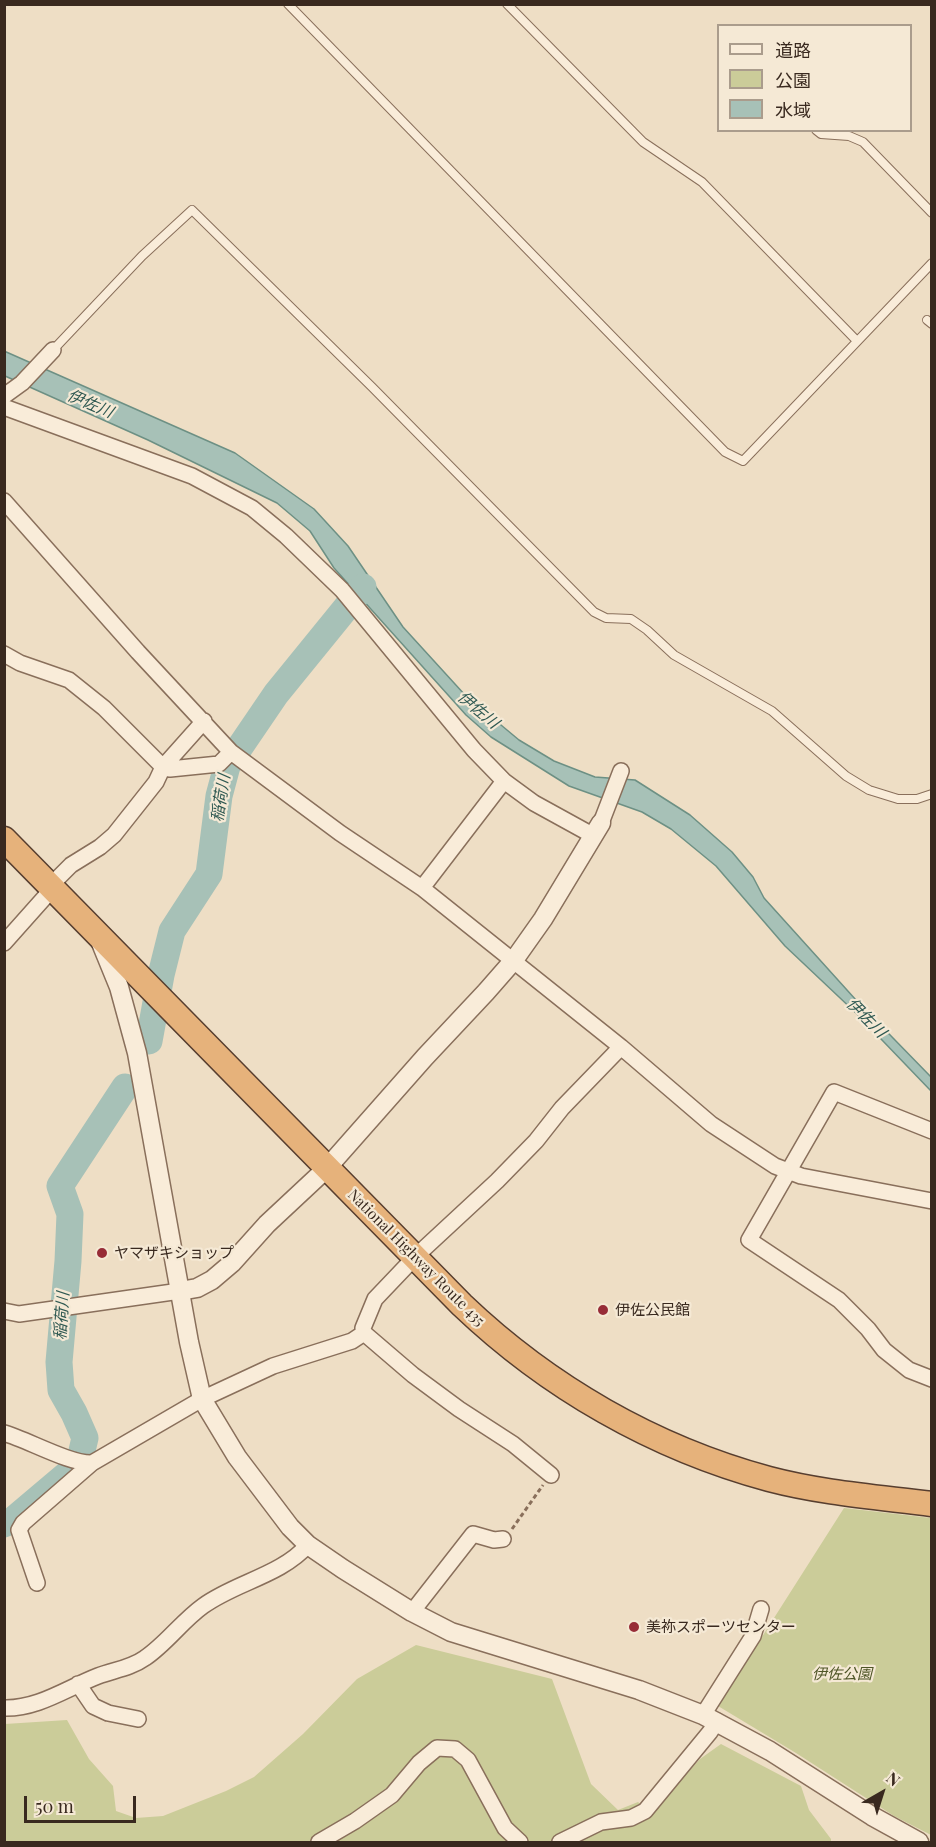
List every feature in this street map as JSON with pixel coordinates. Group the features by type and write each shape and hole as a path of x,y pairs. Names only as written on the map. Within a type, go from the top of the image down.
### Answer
{"highway":[{"name":"National Highway Route 435","path":"4,839 494,1335 561,1385 643,1432 727,1466 814,1489 932,1504"}],"street":[{"path":"4,396 22,383 53,350"},
{"path":"4,407 192,476 252,508 286,536 357,606 474,750 504,782 534,803 597,830"},
{"path":"4,501 138,652 231,752 340,833 422,888 621,1047 711,1124 775,1166 787,1171 850,1187 932,1202"},
{"path":"4,654 20,663 69,680 104,708 163,766 170,769 219,764 231,752"},
{"path":"4,943 71,865 100,848 114,835 156,782 163,766 204,721"},
{"path":"4,1311 19,1314 180,1291 197,1288 212,1280 327,1168 514,960 543,919 597,830 621,771"},
{"path":"422,888 504,782"},
{"path":"97,933 119,987 143,1079 194,1370 202,1399 237,1457 279,1513 308,1545 412,1612 451,1632 639,1690 710,1718 770,1751 872,1816 918,1842"},
{"path":"37,1583 19,1530 23,1523 92,1463 202,1399 273,1366 352,1341 364,1333 367,1316 375,1299 415,1257 497,1181 536,1141 562,1108 621,1047"},
{"path":"932,1131 834,1092 787,1171 750,1240 839,1300 868,1329 884,1350 909,1370 932,1379"},
{"path":"364,1333 422,1382 513,1444 551,1475"},
{"path":"4,1432 54,1453 92,1463"},
{"path":"412,1612 473,1534 494,1540 503,1539"},
{"path":"4,1708 20,1708 50,1698 78,1684 123,1669 144,1659 202,1607 285,1565 308,1545"},
{"path":"560,1842 601,1822 631,1818 645,1811 710,1732 710,1718 753,1636 761,1610"},
{"path":"78,1684 93,1706 108,1713 138,1719"},
{"path":"319,1842 355,1821 392,1795 419,1763 437,1748 455,1749 468,1760 505,1828 520,1842"}],"lane":[{"path":"288,4 725,452 743,461 932,264"},
{"path":"507,4 643,142 702,182 857,342"},
{"path":"818,132 849,136 862,142 932,213"},
{"path":"53,350 142,256 192,210 372,387 594,612 606,618 631,619 647,630 674,655 772,711 846,776 869,790 898,799 917,799 932,794"}],"path":[{"path":"503,1539 551,1475"}],"green space":[{"name":"伊佐公園","path":"844,1508 931,1518 931,1835 894,1816 718,1706"},
{"path":"416,1645 552,1679 591,1784 618,1810 638,1802 651,1813 700,1759 721,1744 801,1786 809,1810 831,1842 5,1842 5,1724 67,1720 89,1759 113,1786 116,1811 136,1818 163,1816 226,1791 254,1777 303,1734 357,1679"}],"water":[{"name":"伊佐川","path":"4,351 235,453 314,509 348,546 403,627 465,695 519,740 554,761 595,777 635,780 690,815 732,852 753,877 764,898 856,1000 931,1077 931,1091 857,1014 785,946 716,866 671,829 642,812 569,786 491,737 466,715 334,568 310,531 277,503 148,440 5,376"}],"waterway":[{"name":"稲荷川","path":"149,1041 172,931 209,874 219,796 227,766 276,694 363,587"},
{"name":"稲荷川","path":"4,1524 13,1520 71,1471 81,1455 85,1438 61,1390 59,1362 70,1214 60,1186 125,1087"}],"place":[{"name":"ヤマザキショップ","path":"102,1253"},
{"name":"伊佐公民館","path":"603,1310"},
{"name":"美祢スポーツセンター","path":"634,1627"}]}
